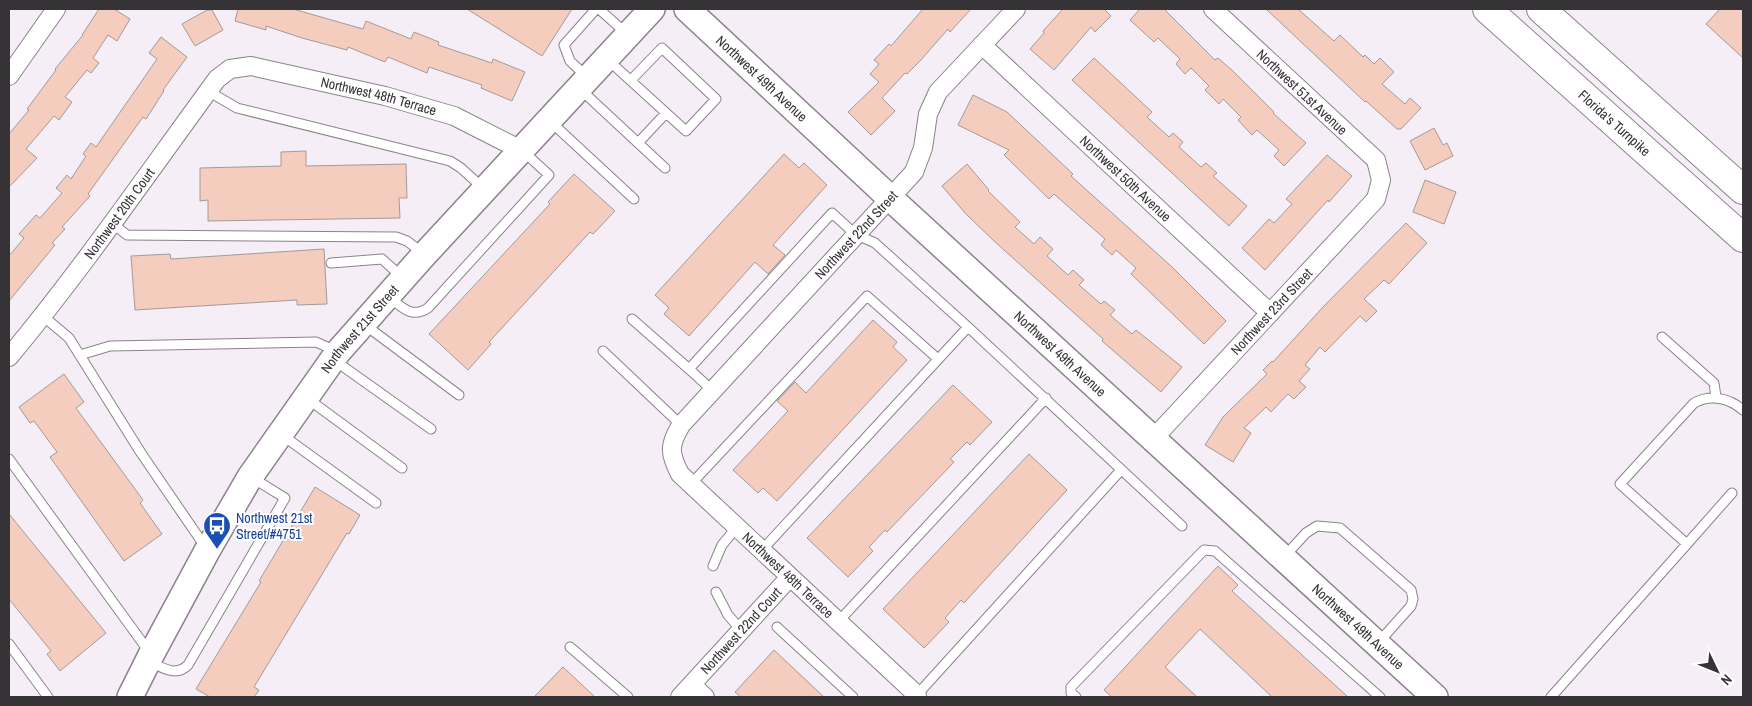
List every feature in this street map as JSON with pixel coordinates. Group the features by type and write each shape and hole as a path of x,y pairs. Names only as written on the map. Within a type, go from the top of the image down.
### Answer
{"highway":[{"name":"Florida's Turnpike","path":"1486,9 1743,238"},
{"path":"1541,9 1743,190"}],"street":[{"path":"9,76 56,9"},
{"name":"Northwest 21st Street","path":"130,697 207,551 250,477 336,355 484,189 652,9"},
{"name":"Northwest 49th Avenue","path":"687,9 1434,697"},
{"name":"Northwest 22nd Street","path":"670,449 681,425 914,172 923,148 928,114 938,92 1016,9"},
{"name":"Northwest 51st Avenue","path":"1212,9 1376,160 1382,180"},
{"name":"Northwest 50th Avenue","path":"982,44 1270,313"},
{"name":"Northwest 48th Terrace","path":"230,69 251,66 385,96 454,116 521,150"},
{"name":"Northwest 20th Court","path":"9,357 43,316 113,224 217,79 230,69"},
{"name":"Northwest 23rd Street","path":"1153,439 1376,199 1382,180"},
{"name":"Northwest 48th Terrace","path":"670,449 673,461 680,474 917,696"},
{"name":"Northwest 22nd Court","path":"705,697 686,691 790,577"}],"lane":[{"path":"627,34 597,9 564,45 570,62 583,82 638,143 665,168"},
{"path":"606,58 686,131 716,99 662,48 631,80"},
{"path":"208,91 237,108 450,161 461,168 484,189"},
{"path":"638,143 666,113"},
{"path":"549,120 634,200"},
{"path":"331,263 382,259 408,311 416,314 428,308 549,175 521,150"},
{"path":"689,369 832,213 856,234 875,243 968,326 1182,526"},
{"path":"113,224 127,235 396,238 407,241 424,255"},
{"path":"691,484 867,296 938,360"},
{"path":"43,316 69,338 141,453 207,551"},
{"path":"632,319 713,391"},
{"path":"363,323 459,395"},
{"path":"762,550 968,326"},
{"path":"1662,337 1714,383 1716,398"},
{"path":"80,355 110,346 316,342 336,355 431,430"},
{"path":"603,351 681,425"},
{"path":"306,398 402,468"},
{"path":"838,622 1046,398"},
{"path":"1686,544 1620,484 1694,403 1702,398 1716,398 1735,403 1743,410"},
{"path":"280,433 376,503"},
{"path":"9,459 150,658 172,672 184,670 188,665 284,498 250,477"},
{"path":"917,696 1121,470"},
{"path":"1551,697 1732,493"},
{"path":"1283,558 1306,532 1317,526 1340,528 1411,590 1413,600 1411,606 1377,644"},
{"path":"713,566 722,545 737,527"},
{"path":"1076,697 1071,692 1071,687 1204,550 1215,551 1380,697"},
{"path":"716,592 728,616 741,630"},
{"path":"777,627 854,697"},
{"path":"9,644 48,697"},
{"path":"570,647 628,697"}],"building":[{"path":"99,9 114,9 130,19 117,41 108,35 93,58 99,63 91,73 87,70 65,97 72,102 59,120 54,116 26,149 37,158 9,187 9,134 29,110 27,109 55,69 83,35"},
{"path":"238,9 293,9 363,29 366,21 411,39 414,32 439,42 438,45 492,63 493,59 525,72 512,101 481,88 482,85 429,67 427,73 388,57 385,62 348,47 347,50 266,26 266,30 235,21"},
{"path":"467,9 572,9 542,56"},
{"path":"923,9 971,9 950,32 948,29 920,61 907,74 905,73 882,98 895,111 871,135 848,112 879,82 870,74 879,64 874,60 889,44 891,46"},
{"path":"1063,9 1104,9 1111,16 1095,32 1091,27 1054,70 1030,49"},
{"path":"1140,9 1164,9 1215,60 1218,58 1234,72 1273,113 1306,143 1284,166 1274,156 1279,150 1257,130 1252,135 1238,120 1241,117 1223,99 1219,104 1205,90 1209,86 1191,68 1185,74 1176,64 1180,59 1158,38 1154,42 1130,20"},
{"path":"1266,9 1298,9 1334,41 1340,35 1363,57 1365,55 1374,64 1380,58 1394,72 1382,84 1405,104 1410,98 1421,108 1401,129 1397,129 1365,102"},
{"path":"1720,9 1743,9 1743,58 1706,24"},
{"path":"207,10 212,10 223,30 195,46 182,24"},
{"path":"161,37 187,57 163,90 146,119 143,117 88,194 90,196 62,227 65,229 52,243 55,245 9,301 9,256 24,238 19,234 36,215 40,218 62,193 56,188 67,175 71,179 86,156 83,154 91,143 96,147 157,59 149,53"},
{"path":"1094,58 1152,112 1147,117 1169,137 1173,133 1183,142 1179,147 1201,167 1206,163 1217,173 1213,176 1247,206 1229,226 1072,80"},
{"path":"973,95 1007,112 1073,174 1071,176 1171,266 1226,321 1204,344 1131,274 1136,268 1116,250 1112,255 1101,245 1105,239 1054,194 1049,199 1004,155 1009,150 958,125"},
{"path":"1434,128 1443,145 1447,143 1453,156 1425,170 1410,141"},
{"path":"306,151 306,166 406,164 407,198 399,198 400,218 208,221 208,200 200,201 200,168 281,166 281,152"},
{"path":"784,154 799,168 804,163 827,185 773,245 785,255 768,274 755,262 689,336 664,314 669,308 655,295"},
{"path":"1327,155 1352,176 1265,270 1242,248 1269,219 1274,223 1292,204 1286,199"},
{"path":"967,164 988,191 1020,222 1015,227 1034,244 1040,237 1053,249 1047,256 1068,275 1073,270 1084,280 1079,285 1101,304 1104,301 1115,310 1110,315 1132,334 1136,330 1182,367 1161,392 1102,341 1103,339 994,241 966,214 942,186"},
{"path":"574,174 615,211 593,234 590,232 489,342 491,344 468,370 429,334 550,204 548,202"},
{"path":"1425,180 1456,192 1444,224 1413,212"},
{"path":"1406,223 1427,243 1389,284 1384,280 1364,299 1377,311 1366,322 1360,316 1325,352 1320,347 1305,365 1310,369 1299,381 1306,387 1294,399 1288,394 1271,412 1266,407 1244,428 1251,433 1233,462 1205,445 1223,417 1267,374 1263,370 1273,362 1323,307"},
{"path":"324,249 327,304 297,305 297,300 135,310 131,256 170,254 171,259"},
{"path":"873,320 897,342 893,347 907,360 777,501 763,488 758,493 733,470 788,411 777,401 795,382 806,393"},
{"path":"64,374 84,402 76,408 143,500 140,503 162,534 124,561 50,457 57,452 34,421 30,423 19,407"},
{"path":"953,385 992,422 970,445 967,442 950,459 954,462 887,532 885,530 869,547 873,551 848,577 807,538"},
{"path":"1029,454 1067,490 964,603 961,600 945,618 949,622 924,648 883,609"},
{"path":"315,487 360,515 349,534 347,533 254,687 259,690 254,697 210,697 196,689 261,582 259,581"},
{"path":"9,514 106,633 60,671 47,654 51,651 9,599"},
{"path":"1218,566 1238,585 1232,591 1348,697 1272,697 1200,629 1165,667 1197,697 1112,697 1104,690"},
{"path":"774,650 824,697 741,697 735,692"},
{"path":"563,667 595,697 534,697"}],"place":[{"name":"Northwest 21st Street/#4751","path":"217,550"}]}
